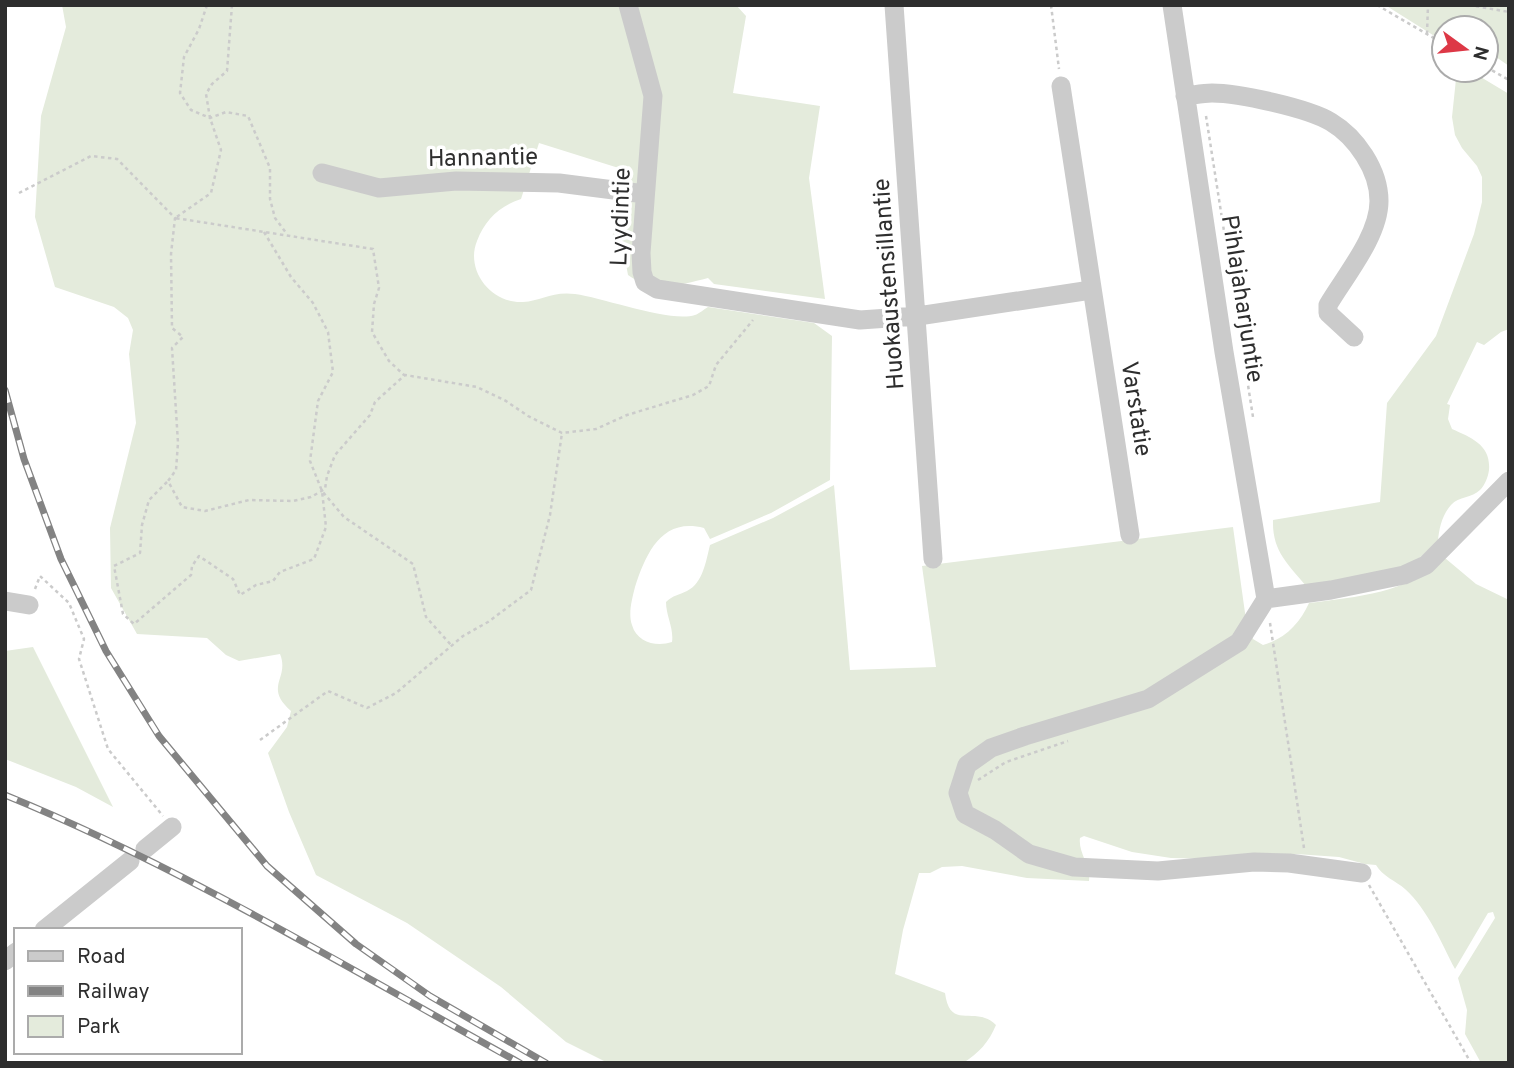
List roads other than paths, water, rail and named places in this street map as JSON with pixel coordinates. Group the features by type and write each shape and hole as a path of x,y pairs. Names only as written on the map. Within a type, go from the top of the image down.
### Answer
{"street":[{"name":"Lyydintie","path":"628,5 653,96 641,253 645,282 657,289 860,320 918,316"},
{"name":"Huokaustensillantie","path":"894,5 918,316 933,559"},
{"name":"Pihlajaharjuntie","path":"1172,5 1194,95 1224,352 1268,609"},
{"name":"Varstatie","path":"1061,86 1130,535"},
{"path":"1194,95 1213,93 1287,106 1318,115 1332,122 1359,148 1377,186 1377,216 1360,253 1328,305 1328,313 1354,337"},
{"name":"Hannantie","path":"322,173 379,188 456,181 559,183 645,194"},
{"path":"918,316 1091,290"},
{"path":"1362,873 1307,865 1254,862 1158,871 1074,867 1030,854 965,814 958,793 968,765 991,748 1148,699 1239,642 1268,609 1355,585 1404,575 1426,565 1509,481"},
{"path":"5,601 29,605"},
{"path":"47,928 172,827"}],"railway":[{"path":"5,390 24,459 61,559 106,651 159,736 267,866 356,944 430,996 546,1063"},
{"path":"5,795 202,887 520,1063"}]}
